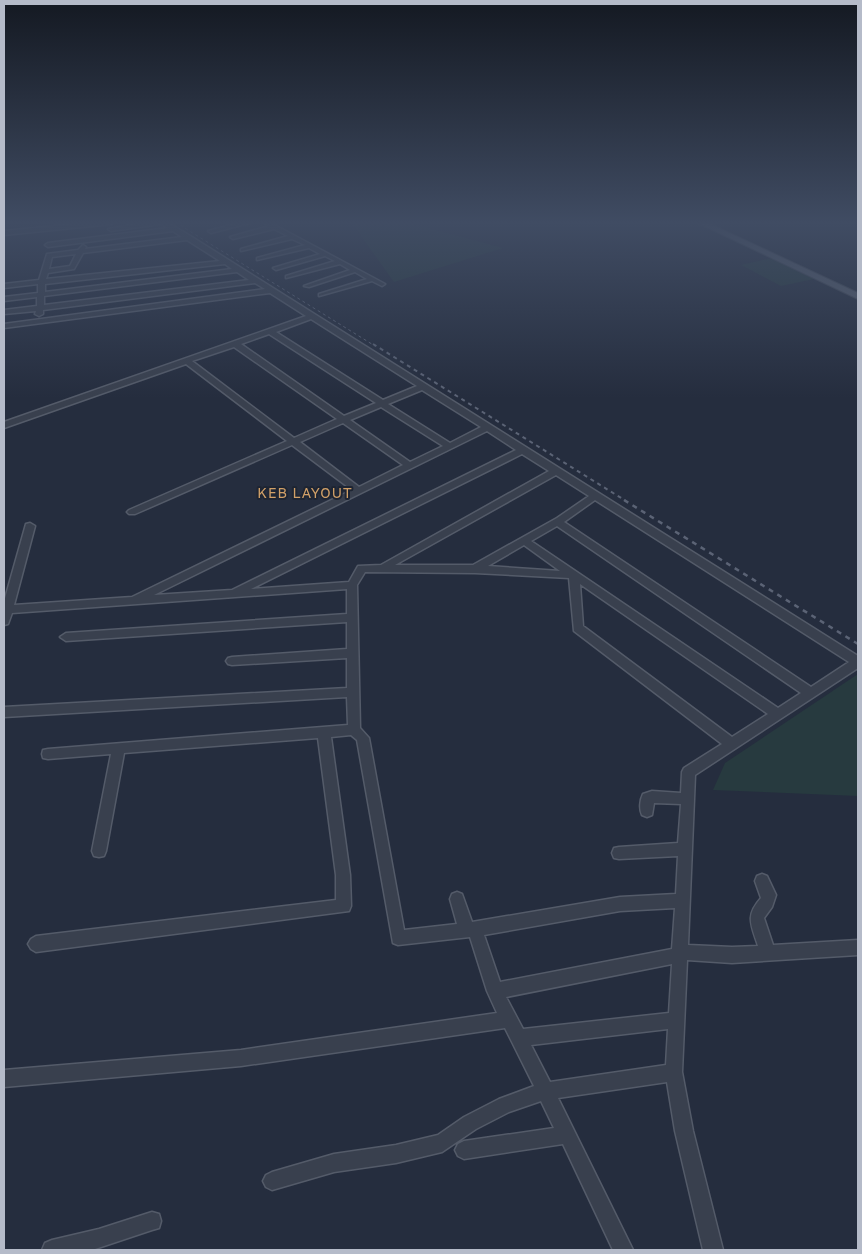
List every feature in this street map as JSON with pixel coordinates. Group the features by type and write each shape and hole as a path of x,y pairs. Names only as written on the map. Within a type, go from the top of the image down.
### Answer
{"main road":[{"path":"825,281 858,296"},
{"path":"838,281 858,290"}],"street":[{"path":"4,286 56,281"},
{"path":"4,299 155,281"},
{"path":"4,312 255,281 858,662 689,772 674,1072 684,1131 713,1250"},
{"path":"306,286 323,281"},
{"path":"321,295 368,281"},
{"path":"376,281 382,284"},
{"path":"39,321 42,282"},
{"path":"4,326 269,291"},
{"path":"4,425 311,317"},
{"path":"269,332 450,447"},
{"path":"235,344 410,466"},
{"path":"187,360 359,491"},
{"path":"132,512 422,387"},
{"path":"135,600 487,428"},
{"path":"231,594 522,450"},
{"path":"383,567 556,472"},
{"path":"475,569 558,522 595,496"},
{"path":"558,522 811,692"},
{"path":"30,526 5,613 135,600 352,585"},
{"path":"524,541 778,714"},
{"path":"354,730 352,585 362,568 475,569 574,574"},
{"path":"574,574 578,628 732,744"},
{"path":"66,638 352,618"},
{"path":"232,662 353,653"},
{"path":"4,712 354,692"},
{"path":"48,754 354,730 363,738 398,938 471,930 620,904 682,901"},
{"path":"36,944 344,906 343,875 324,733"},
{"path":"99,851 118,749"},
{"path":"647,811 646,803 648,798 652,796 687,799"},
{"path":"619,853 685,849"},
{"path":"762,881 769,896 768,903 758,914 758,918 768,953"},
{"path":"457,899 495,990 591,1182 622,1250"},
{"path":"495,990 680,953 732,955 858,947"},
{"path":"4,1079 241,1058 509,1019"},
{"path":"518,1038 676,1020"},
{"path":"272,1182 334,1163 396,1154 442,1143 470,1124 505,1105 544,1091 674,1072"},
{"path":"464,1150 566,1135"},
{"path":"52,1250 99,1239 152,1222"}],"green space":[{"path":"771,281 807,281 781,286"},
{"path":"858,674 858,796 713,790 725,763"}],"railway":[{"path":"269,281 375,346"},
{"path":"373,344 626,501"},
{"path":"624,500 858,644"}],"district":[{"name":"KEB LAYOUT","path":"305,493"}]}
